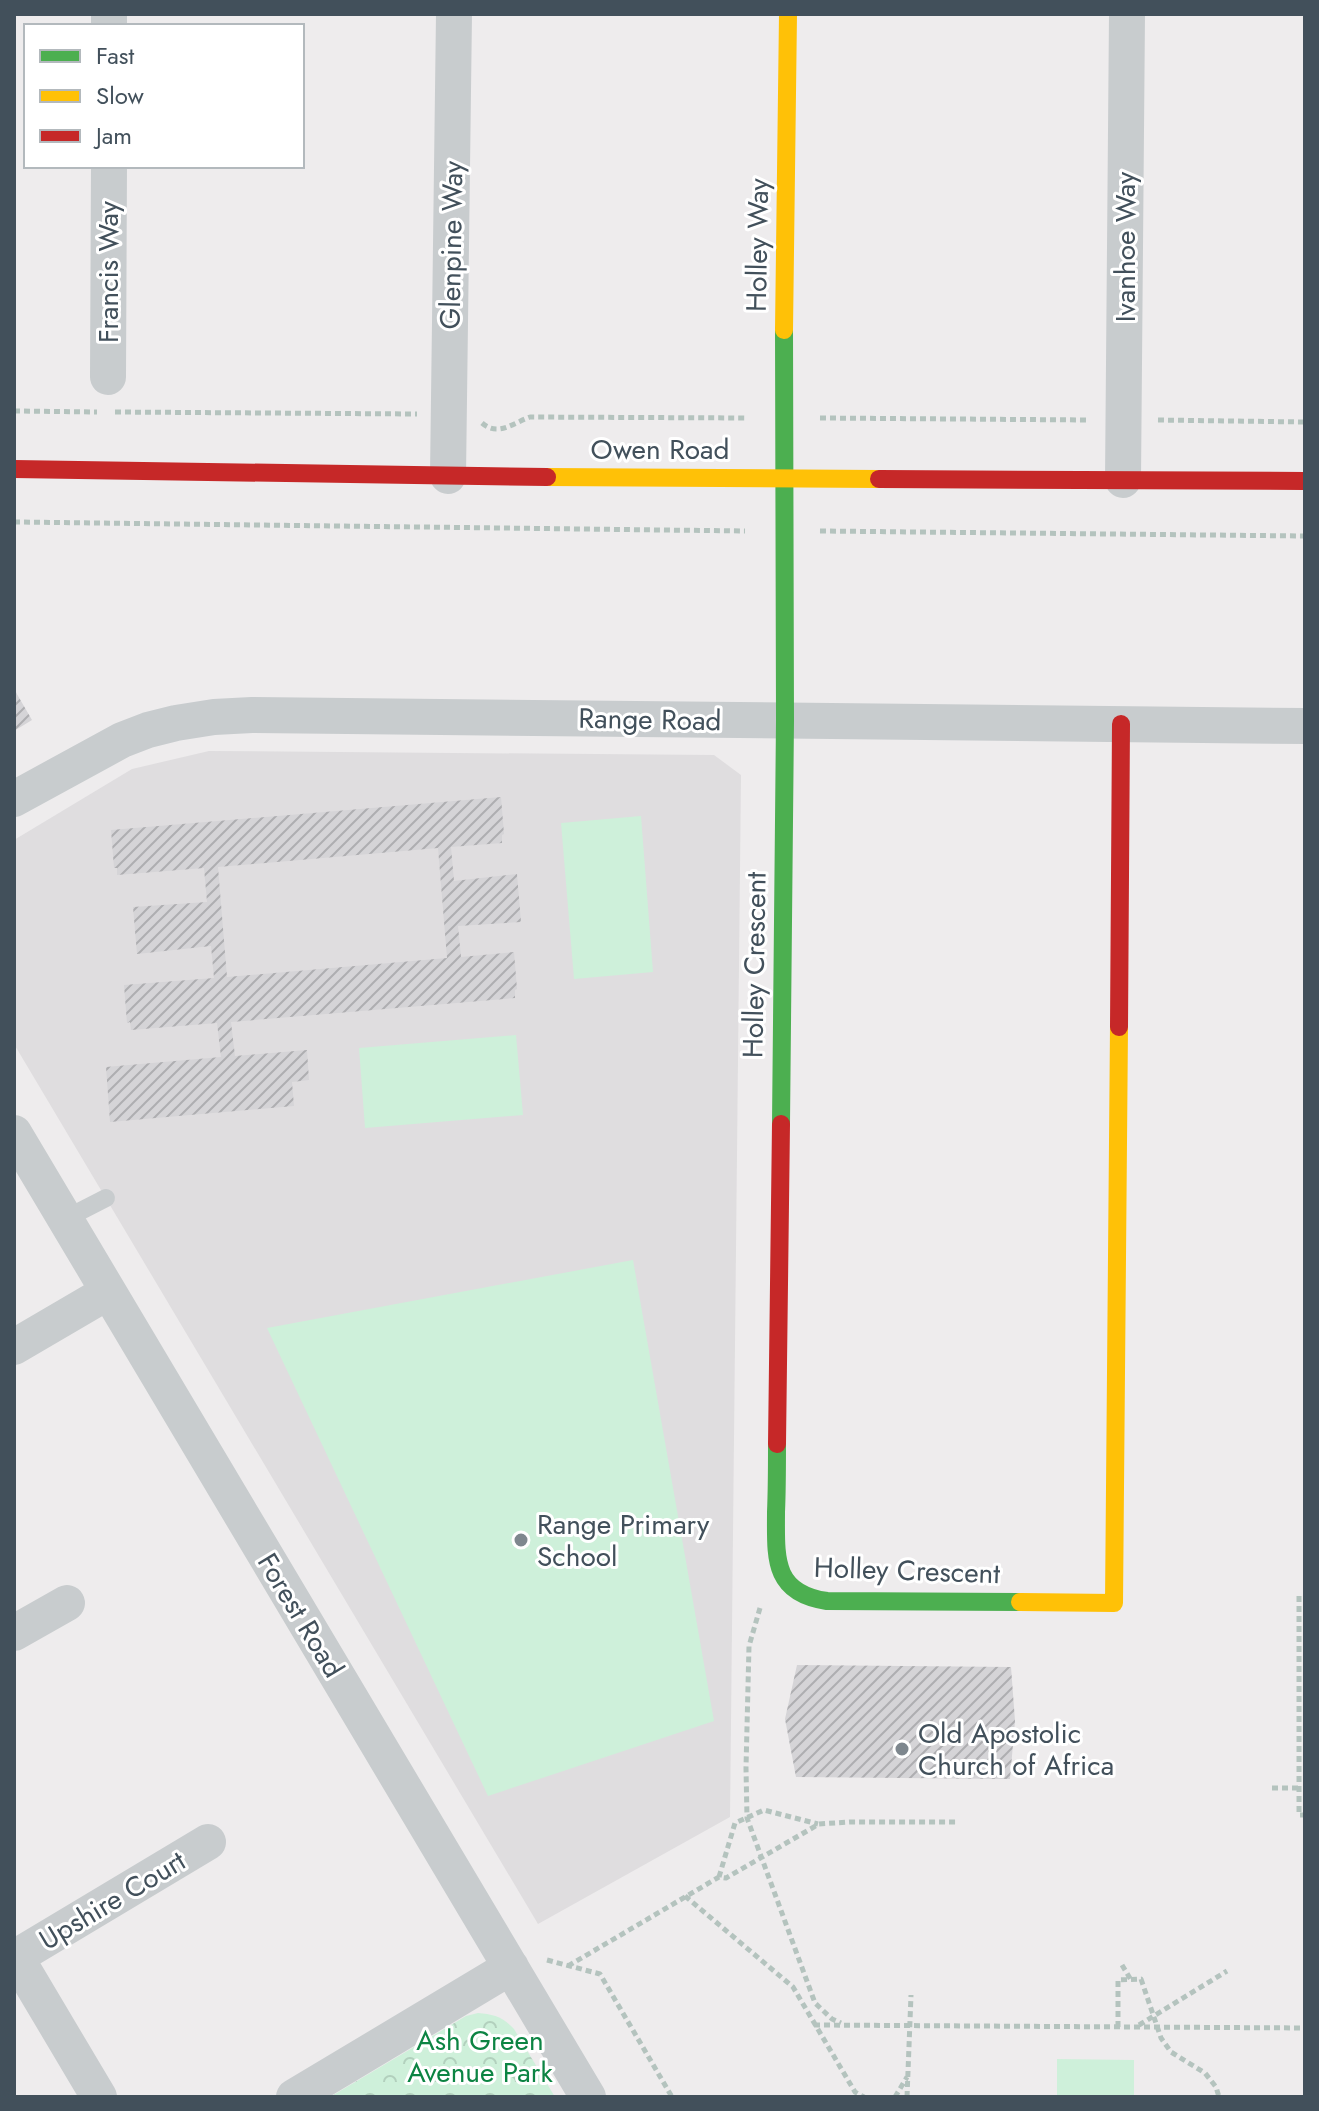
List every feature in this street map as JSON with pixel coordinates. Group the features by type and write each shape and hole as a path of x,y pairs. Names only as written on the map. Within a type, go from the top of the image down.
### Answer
{"street":[{"name":"Glenpine Way","path":"448,476 454,14"},
{"name":"Holley Way","path":"783,477 788,14"},
{"name":"Ivanhoe Way","path":"1123,480 1127,14"},
{"name":"Francis Way","path":"109,168 111,395"},
{"name":"Owen Road","path":"14,469 448,476 1305,481"},
{"name":"Holley Crescent","path":"783,477 785,720 776,1558 786,1583 812,1599 1114,1603 1121,724"},
{"name":"Range Road","path":"14,799 122,740 176,723 214,717 1305,726"},
{"name":"Forest Road","path":"14,1133 108,1292 526,1963 588,2097"},
{"path":"14,1347 108,1292"},
{"path":"14,1633 67,1603"},
{"name":"Upshire Court","path":"15,1956 208,1842"},
{"path":"15,1956 99,2097"},
{"path":"294,2097 526,1963"}],"lane":[{"path":"65,1219 106,1198"}],"path":[{"path":"111,395 418,414"},
{"path":"14,411 100,412"},
{"path":"474,417 488,429 500,431 530,417 759,418"},
{"path":"809,418 1099,420"},
{"path":"1147,420 1305,422"},
{"path":"14,522 748,531"},
{"path":"819,531 1305,536"},
{"path":"786,1583 760,1607 749,1646 747,1818 815,2003 832,2019 845,2025"},
{"path":"1299,1596 1299,1815 1305,1815"},
{"path":"1272,1788 1299,1788"},
{"path":"719,1877 735,1823 764,1810 819,1824 956,1822"},
{"path":"568,1966 685,1896 719,1877 726,1878 819,1824"},
{"path":"685,1896 793,1987 855,2092 864,2097"},
{"path":"526,1963 568,1966 600,1974 672,2097"},
{"path":"1122,1965 1131,1980"},
{"path":"1138,2026 1227,1971"},
{"path":"1118,2027 1118,1980 1141,1979 1161,2038 1171,2052 1205,2073 1216,2087 1219,2097"},
{"path":"907,2097 911,1995"},
{"path":"814,2025 1305,2028"},
{"path":"895,2097 908,2076"}],"shaded area":[{"name":"Range Primary School","path":"209,751 714,755 741,775 730,1817 538,1924 14,1044 14,840 132,769"}],"green space":[{"path":"641,816 653,972 574,979 561,823"},
{"path":"516,1035 523,1115 365,1128 359,1048"},
{"path":"633,1260 714,1721 488,1796 267,1328"},
{"name":"Ash Green Avenue Park","path":"478,2013 498,2017 514,2029 555,2097 330,2097 466,2016"},
{"path":"1057,2059 1134,2060 1134,2097 1057,2097"}],"building":[{"path":"14,689 32,720 14,731"},
{"path":"501,797 502,843 451,847 454,881 517,874 521,922 458,926 461,957 514,952 515,998 231,1022 235,1056 307,1050 309,1080 292,1082 294,1106 110,1122 106,1067 221,1057 217,1023 131,1030 130,1022 127,1023 124,985 214,978 211,946 137,954 133,907 207,902 204,868 117,875 111,830","holes":["438,848 447,958 227,977 218,867"]},
{"name":"Old Apostolic Church of Africa","path":"797,1665 1011,1667 1015,1721 1010,1779 796,1777 785,1719"}],"traffic: fast":[{"path":"781,1124 785,720 784,330"},
{"path":"777,1444 778,1558 787,1581 796,1590 827,1601 1020,1602"}],"traffic: slow":[{"path":"784,330 788,14"},
{"path":"547,477 879,479"},
{"path":"1020,1602 1114,1603 1119,1027"}],"traffic: jam":[{"path":"14,469 547,477"},
{"path":"879,479 1305,481"},
{"path":"1119,1027 1121,724"},
{"path":"777,1444 781,1124"}],"place":[{"name":"Range Primary School","path":"521,1540"},
{"name":"Old Apostolic Church of Africa","path":"902,1749"}]}
